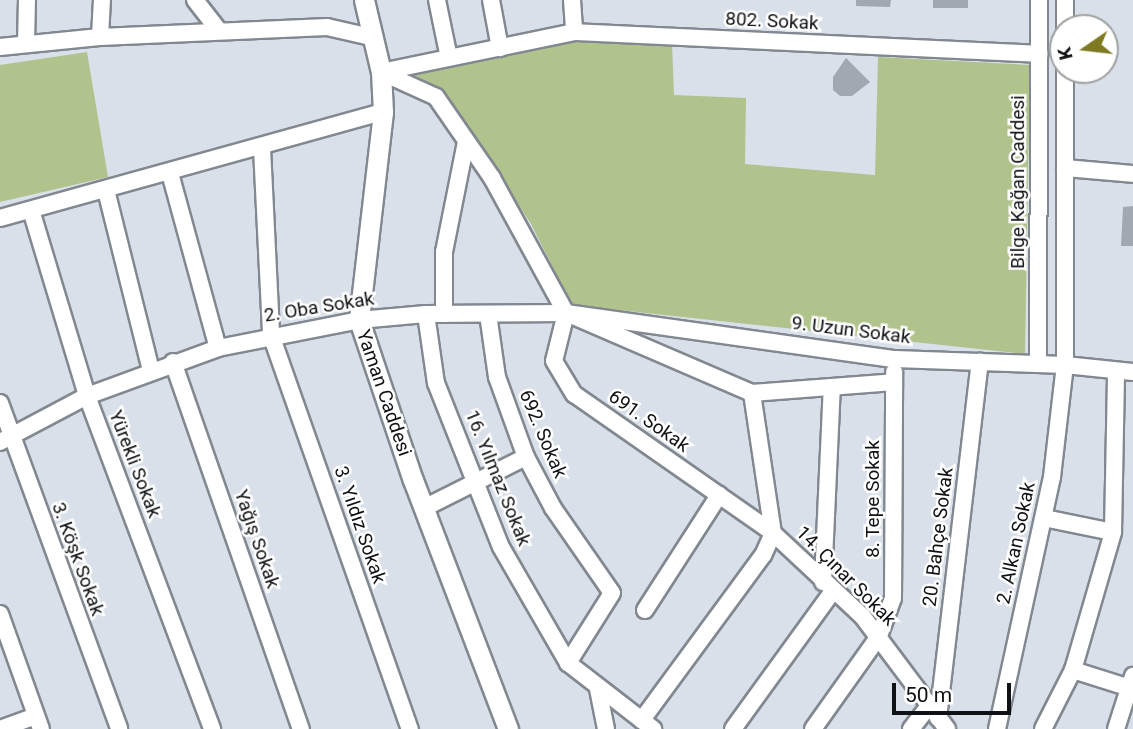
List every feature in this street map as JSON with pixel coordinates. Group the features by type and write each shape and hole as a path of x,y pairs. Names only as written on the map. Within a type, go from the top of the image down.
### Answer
{"main road":[{"name":"Yaman Caddesi","path":"364,0 381,72 383,112 359,320 424,508 508,729"}],"street":[{"path":"26,43 27,0"},
{"path":"100,37 102,0"},
{"path":"195,0 219,31"},
{"path":"437,0 449,58"},
{"path":"492,0 500,48"},
{"path":"572,0 574,32"},
{"name":"Bilge Kağan Caddesi","path":"1038,363 1039,0"},
{"path":"0,47 100,37 327,27 371,37"},
{"name":"802. Sokak","path":"381,72 574,32 1039,54"},
{"path":"381,72 436,97 492,177 566,313 751,393 894,382"},
{"path":"1065,84 1065,365"},
{"path":"0,218 262,148 383,112"},
{"path":"444,314 444,252 466,142"},
{"name":"3. Yıldız Sokak","path":"262,148 271,335 410,729"},
{"path":"1065,168 1133,174"},
{"path":"170,173 218,348"},
{"path":"106,190 150,370"},
{"name":"Yürekli Sokak","path":"31,210 87,396 212,729"},
{"name":"9. Uzun Sokak","path":"566,313 895,359 1038,363 1125,372"},
{"name":"2. Oba Sokak","path":"5,439 87,396 150,370 218,348 271,335 359,320 426,314 566,313"},
{"name":"691. Sokak","path":"566,313 554,361 574,394 773,533"},
{"name":"16. Yılmaz Sokak","path":"426,314 436,383 501,547 568,663 598,689 648,724"},
{"name":"692. Sokak","path":"488,314 496,377 526,457 553,508 612,593 568,663"},
{"name":"8. Tepe Sokak","path":"813,729 879,636 893,598 895,359"},
{"name":"20. Bahçe Sokak","path":"937,718 980,361"},
{"name":"Yağış Sokak","path":"173,362 301,729"},
{"name":"2. Alkan Sokak","path":"997,729 1044,517 1065,365"},
{"path":"1043,729 1073,670 1113,532 1125,372"},
{"path":"733,729 827,587 832,387"},
{"name":"14. Çınar Sokak","path":"751,393 773,533 879,636 937,718"},
{"name":"3. Köşk Sokak","path":"0,403 5,439 119,729"},
{"path":"424,508 526,457"},
{"path":"645,610 719,495"},
{"path":"1044,517 1113,532"},
{"path":"648,724 763,555 773,533"},
{"path":"0,614 38,722 0,729"},
{"path":"1073,670 1132,684 1116,729"},
{"path":"598,689 606,729"},
{"path":"911,729 937,718"}],"green space":[{"path":"574,41 672,43 674,95 746,98 745,164 875,175 878,57 1030,65 1025,354 572,305 531,224 445,92 412,74"},
{"path":"87,52 108,177 0,202 0,65"}],"building":[{"path":"856,0 891,0 890,7 856,6"},
{"path":"933,0 968,0 968,8 933,8"},
{"path":"846,58 870,82 852,96 840,96 833,90 833,77"},
{"path":"1133,206 1133,246 1121,246 1123,207"}]}
